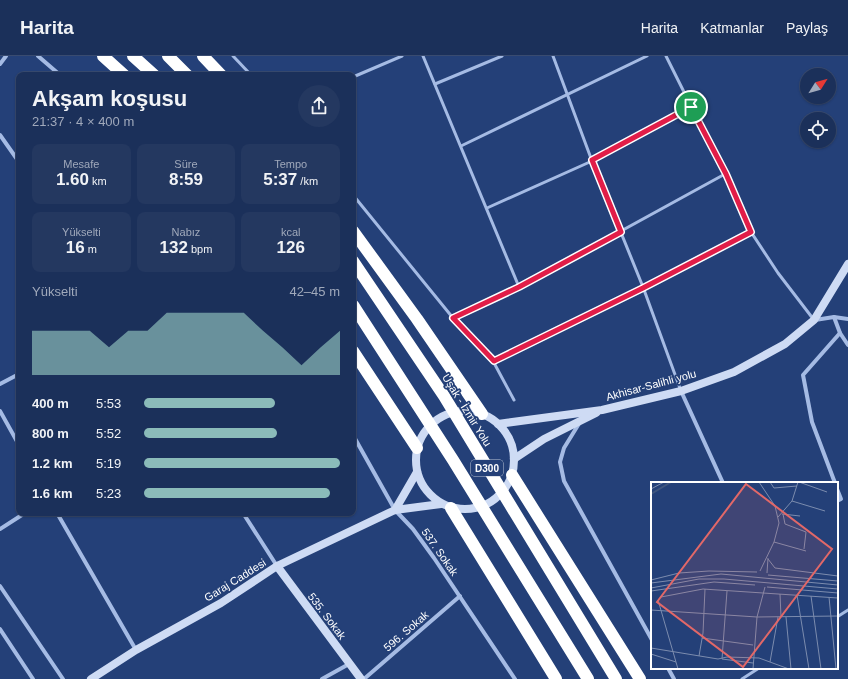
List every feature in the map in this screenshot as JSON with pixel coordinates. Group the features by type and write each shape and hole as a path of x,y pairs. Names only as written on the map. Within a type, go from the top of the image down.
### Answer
{"highway":[{"path":"103,56 121,72"},
{"path":"133,56 151,72"},
{"path":"168,56 183,72"},
{"path":"203,56 218,72"},
{"path":"356,235 418,319 482,414"},
{"name":"Uşak - İzmir Yolu","path":"356,265 444,396 616,679"},
{"name":"D300","path":"356,310 454,460 588,679"},
{"path":"356,356 417,448"},
{"path":"512,475 640,679"},
{"path":"446,506 556,679"}],"main road":[{"name":"Akhisar-Salihli yolu","path":"602,410 681,391 734,372 785,344 814,320 848,264"},
{"path":"514,459 544,439 602,410"},
{"path":"498,424 602,410"},
{"name":"D300","path":"468,411 482,414 498,424 510,440 514,459 512,475 505,489 494,500 481,507 466,510 446,506 430,496 422,485 417,472 415,460 417,448 422,436 430,425 441,417 454,412 468,411"},
{"path":"396,510 417,472"},
{"name":"Garaj Caddesi","path":"92,679 136,650 221,603 277,566 396,510 446,506"},
{"name":"535. Sokak","path":"277,566 349,664 362,679"}],"street":[{"path":"0,64 6,56"},
{"path":"38,56 57,72"},
{"path":"0,135 16,158"},
{"path":"834,317 840,333 848,345"},
{"path":"814,320 834,317 848,319"},
{"path":"835,482 812,422 803,375 840,333"},
{"path":"0,384 16,376"},
{"path":"681,391 723,482"},
{"path":"0,411 16,440"},
{"path":"581,420 564,448 560,462 564,481 651,638"},
{"name":"537. Sokak","path":"356,440 396,510 413,529 434,558 514,679"},
{"path":"838,492 841,499 838,500"},
{"path":"0,529 20,516"},
{"path":"59,516 136,650"},
{"path":"245,516 277,566"},
{"path":"0,586 63,679"},
{"name":"596. Sokak","path":"362,679 460,596"},
{"path":"0,629 33,679"},
{"path":"322,679 349,664"},
{"path":"669,669 674,679"}],"lane":[{"path":"233,56 248,72"},
{"path":"356,76 402,56"},
{"path":"423,56 519,287"},
{"path":"435,84 502,56"},
{"path":"553,56 592,160 643,288 681,391"},
{"path":"461,146 647,56"},
{"path":"666,56 726,174 751,232 778,273 814,320"},
{"path":"487,208 592,160 691,107"},
{"path":"453,318 519,287 726,174"},
{"path":"356,199 453,318 494,361 514,400"},
{"path":"494,361 643,288 751,232"},
{"path":"838,616 848,610"},
{"path":"742,679 757,669"}],"route":[{"path":"691,107 726,174 751,232 643,288 494,361 453,318 519,287 621,232 592,160 691,107"}]}
